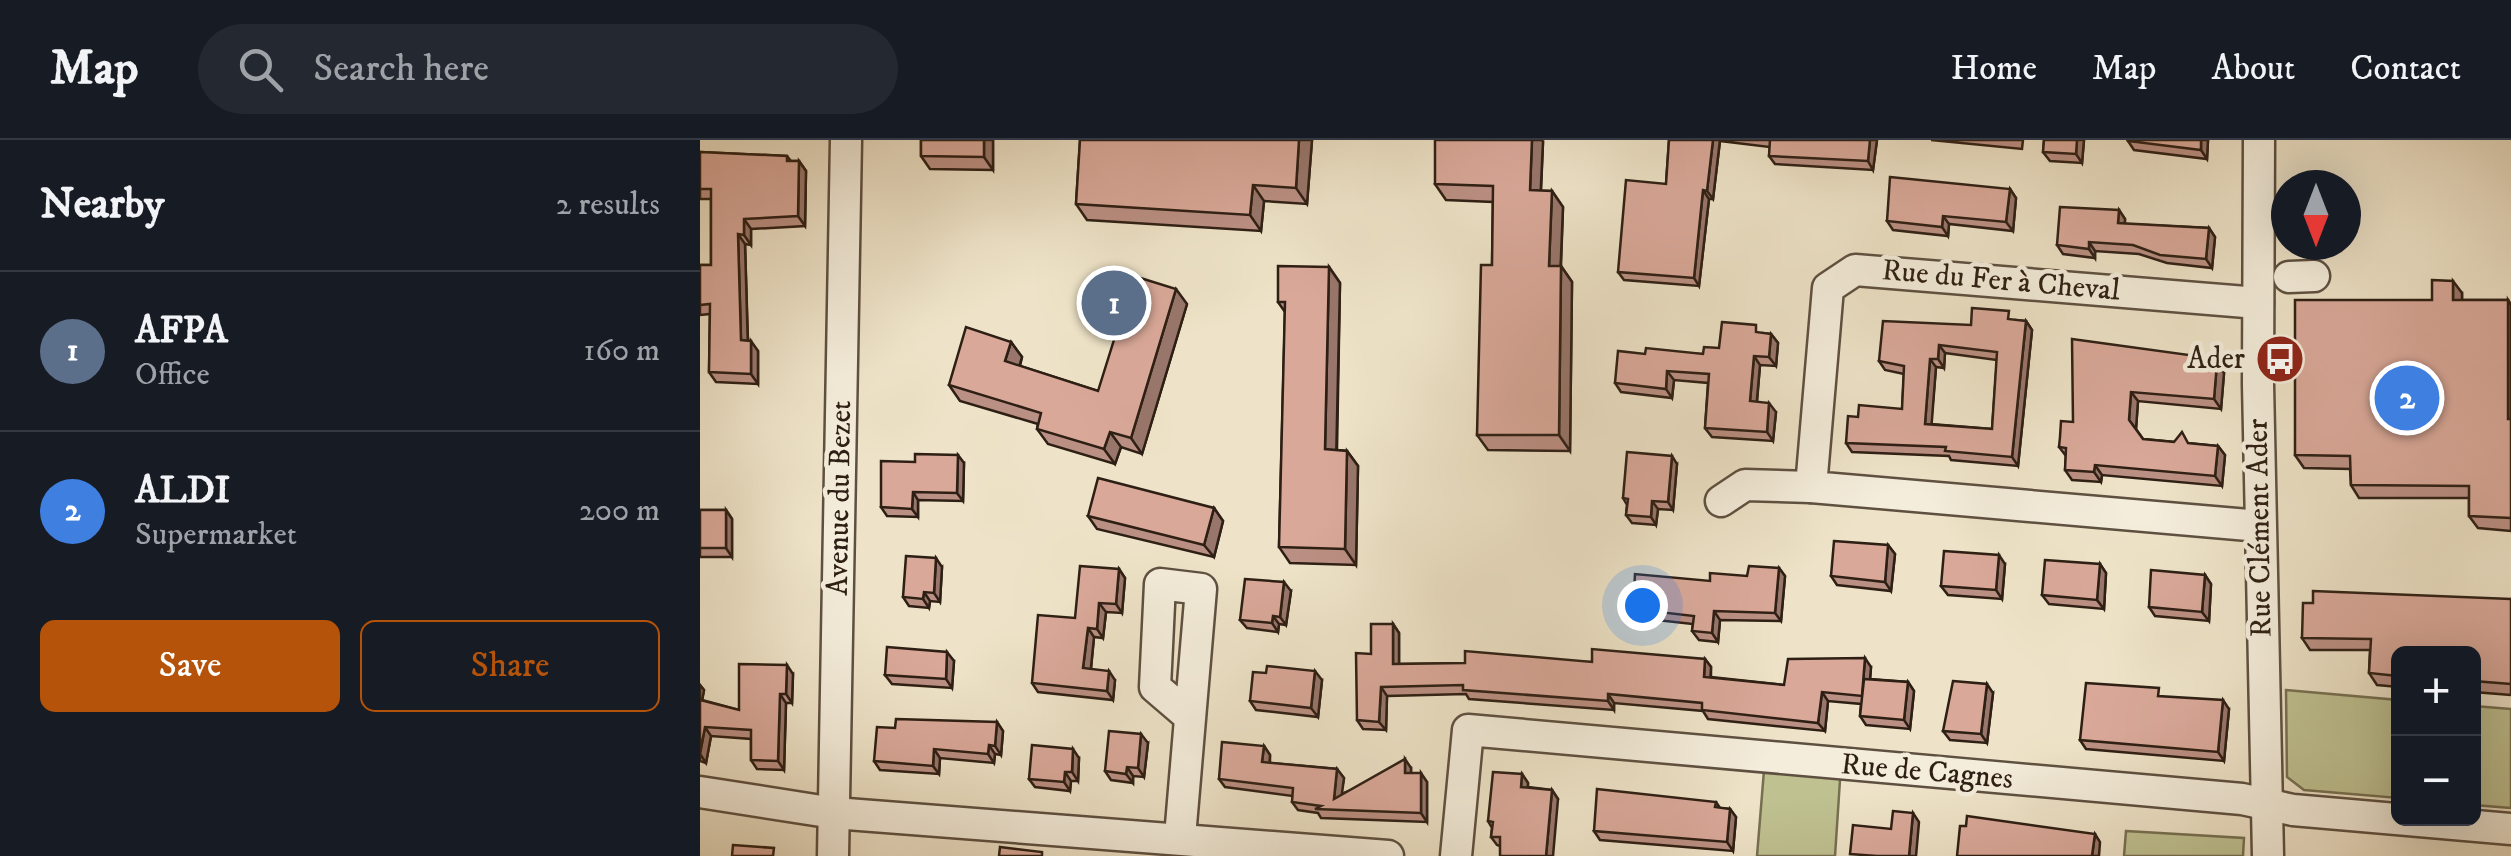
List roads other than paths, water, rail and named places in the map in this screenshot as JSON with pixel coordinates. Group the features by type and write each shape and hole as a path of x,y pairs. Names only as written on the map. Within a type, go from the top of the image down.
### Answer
{"street":[{"name":"Avenue du Bezet","path":"833,856 846,140"},
{"name":"Rue Clément Ader","path":"2259,140 2260,526 2268,856"},
{"name":"Rue du Fer à Cheval","path":"1811,486 1828,288 1856,270 2258,303"},
{"path":"1721,501 1745,485 1811,486 2260,526"},
{"path":"1180,837 1190,718"},
{"name":"Rue de Cagnes","path":"1456,856 1468,730 2511,830"},
{"path":"700,792 834,814 1180,837 1263,851 1388,856"}],"place":[{"name":"AFPA","path":"1114,303"},
{"name":"Ader","path":"2280,359"},
{"name":"ALDI","path":"2407,398"}]}
